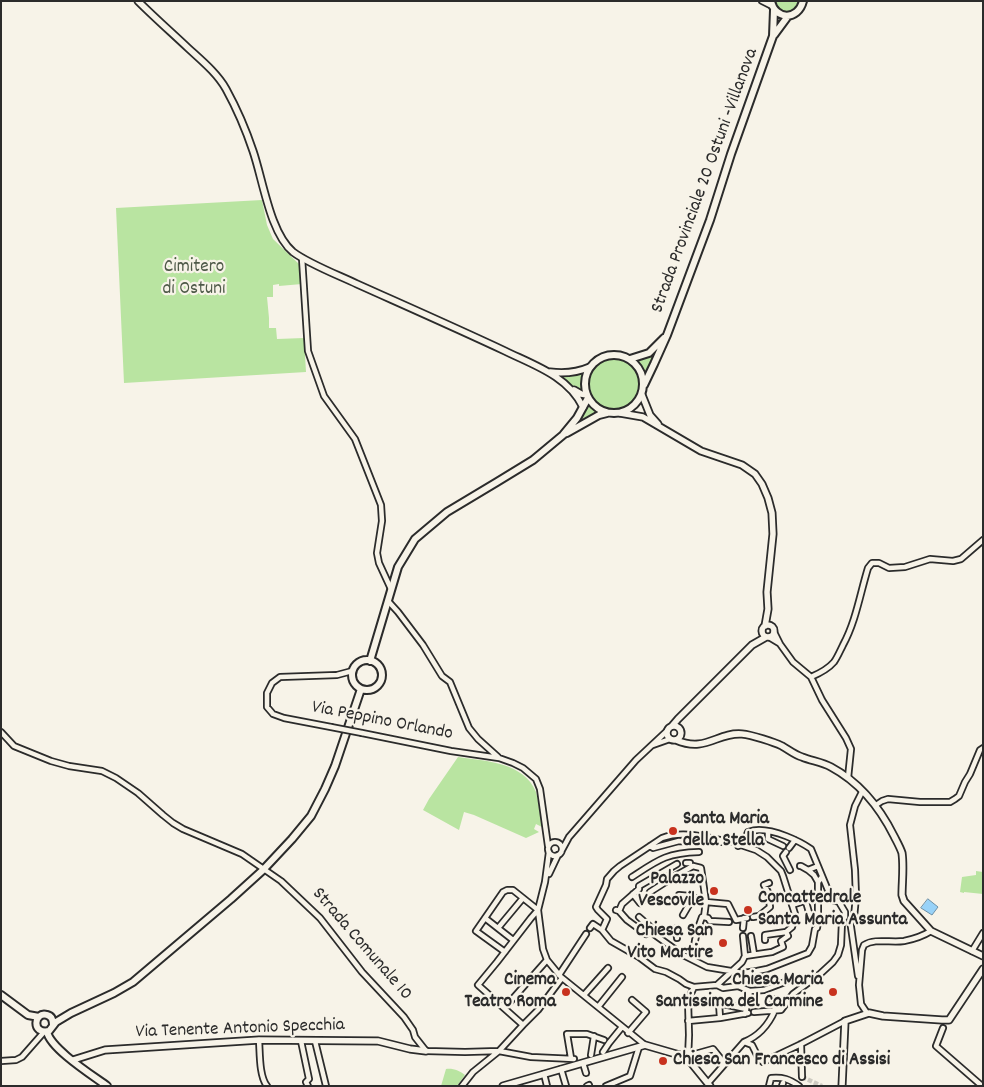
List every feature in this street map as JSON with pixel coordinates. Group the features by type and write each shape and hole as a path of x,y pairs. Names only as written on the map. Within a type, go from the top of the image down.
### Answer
{"main road":[{"name":"Strada Provinciale 20 Ostuni -Villanova","path":"644,385 666,335 710,220 773,36 788,16 797,12 803,1"},
{"path":"772,6 778,14 788,16"},
{"name":"Strada Provinciale 20 Ostuni -Villanova","path":"772,6 773,36"},
{"path":"630,360 649,353 666,335"},
{"path":"563,435 599,415 630,410 637,403 642,395 644,385 642,375 638,366 622,356 604,356 590,367 586,376 584,385 587,396 593,405 607,413"},
{"path":"370,661 398,567 415,539 446,512 533,460 563,435 577,418 587,396"},
{"path":"365,660 370,661 378,666 382,675 381,680 375,688 370,690 360,689 354,684 352,671 357,664 365,660"},
{"path":"37,1026 36,1022 44,1014 59,1016 71,1013 133,982 226,904 263,870 311,816 326,789 360,689"},
{"path":"1,995 39,1029 49,1029 71,1013"},
{"path":"13,1005 28,1015 39,1017"},
{"path":"50,1016 53,1021 49,1029 55,1044 107,1086"}],"street":[{"path":"138,1 215,74 224,86 243,124 261,175 272,219 285,245 302,258 404,306 455,327 548,372 570,388 587,396"},
{"path":"762,1 772,6"},
{"path":"302,258 308,351 324,396 355,439 381,505 382,522 377,553 391,589"},
{"path":"548,372 566,374 582,371 590,367"},
{"path":"570,388 583,407"},
{"path":"642,395 650,414 663,429"},
{"path":"620,413 643,417 701,451 742,464 755,474 762,484 772,513 773,534 767,592 766,633"},
{"path":"811,677 833,663 841,649 850,632 859,607 868,568 872,563 879,563 889,568 905,567 930,559 961,560 983,540"},
{"path":"388,601 423,645 442,676 450,682 469,728 499,758"},
{"path":"768,609 780,644 793,662 811,677 822,700 846,738 851,749 848,778"},
{"path":"766,633 768,625 774,630"},
{"path":"545,882 553,863 569,837 636,760 752,645 756,637 766,633 772,636 774,630"},
{"path":"766,633 780,644"},
{"name":"Via Peppino Orlando","path":"352,671 337,675 280,677 272,683 267,693 267,707 273,714 284,718 451,751 499,758 513,763 523,768 536,780 540,789 547,838 553,843"},
{"path":"650,747 681,737 683,715"},
{"path":"669,728 677,726 692,744"},
{"path":"669,728 668,736 673,740 688,744 702,744 728,736 745,734 782,746 803,758 825,764 848,778 876,805 901,850 902,895 904,901 931,931 983,956"},
{"name":"Strada Comunale 10","path":"1,732 14,746 51,761 102,772 116,778 138,793 173,823 242,854 281,881 320,918 362,972 404,1017 413,1030 415,1037 426,1051"},
{"path":"876,805 888,799 950,802 958,796 980,750 983,748"},
{"path":"850,920 854,917 856,897 850,825 855,806 862,792"},
{"path":"602,930 607,918 596,907 607,879 620,866 650,846 670,836 683,834 720,840 721,842 741,840 746,837 748,832 757,830 768,831 795,840 811,849 818,866 820,880 818,928 815,930 812,946 808,953 767,969 743,973 708,967 678,951 655,935 651,928 639,917"},
{"path":"768,831 768,839 783,846"},
{"path":"569,837 553,843 549,852 545,882 538,910 542,950 546,960 560,976 642,1046 688,1058 709,1084 744,1042 750,1040 766,1026 776,1010 773,999"},
{"path":"790,848 795,840"},
{"path":"650,846 653,848 679,841 692,842"},
{"path":"553,843 561,845 562,850"},
{"path":"738,846 741,845 756,850 767,857 783,875 795,914 794,923 786,932 765,938"},
{"path":"549,852 554,856 558,855"},
{"path":"632,877 664,857 684,852 699,852"},
{"path":"783,875 792,870 783,856 786,852"},
{"path":"646,934 626,920 618,911 622,904 639,889 639,886 676,864"},
{"path":"650,892 692,866 701,868 707,906 699,926 694,954"},
{"path":"800,866 820,880 832,900 839,902 847,920 850,920 861,1004 867,1013"},
{"path":"808,870 818,866"},
{"path":"753,917 759,916 770,907 768,892 764,885 769,883"},
{"path":"504,952 476,931 503,892 513,890 538,910"},
{"path":"633,894 640,903 646,898"},
{"path":"680,895 706,902 728,904 736,920 745,918 743,928"},
{"path":"792,905 803,902 806,896 813,896"},
{"path":"498,928 523,898"},
{"path":"683,915 693,898"},
{"path":"803,902 810,916"},
{"path":"523,1025 478,985 538,910"},
{"path":"754,1012 781,1010 793,994 833,962 838,955 841,945 842,920 845,914"},
{"path":"704,917 708,918 710,922 729,922"},
{"path":"485,918 513,940"},
{"path":"592,926 602,930 611,941 639,957 655,969 666,972 694,988 717,985 742,962 745,956 743,936"},
{"path":"675,929 673,931 677,938"},
{"path":"859,985 864,945 869,942 903,941 924,936 931,931"},
{"path":"745,956 772,952 784,947 781,941 788,936 786,932"},
{"path":"972,951 983,933"},
{"path":"462,1086 473,1072 499,1051 538,1010 586,934"},
{"path":"752,936 754,954"},
{"path":"508,1004 546,960"},
{"path":"584,995 608,968"},
{"path":"744,1042 752,1045 759,1059 763,1062 802,1044 844,1021 867,1013 883,1016 948,1020 983,969"},
{"path":"598,1007 622,977"},
{"path":"717,985 723,988 738,986 750,991 764,990 785,982"},
{"path":"688,1058 688,1000 694,988"},
{"path":"746,1012 750,991"},
{"path":"628,1033 646,1012 632,1000"},
{"path":"720,1018 720,1003 746,1012"},
{"path":"688,1021 720,1018 746,1012"},
{"path":"842,1086 844,1021"},
{"path":"603,1052 622,1027"},
{"path":"943,1028 936,1046 977,1084 982,1086"},
{"path":"1,1060 16,1060 22,1057 49,1029"},
{"name":"Via Tenente Antonio Specchia","path":"73,1060 105,1050 259,1040 378,1042 426,1051 499,1051 531,1057 572,1058 567,1034 594,1036"},
{"path":"591,1055 594,1036 604,1040"},
{"path":"259,1040 262,1076 267,1086"},
{"path":"301,1041 309,1080 306,1082 308,1086"},
{"path":"315,1041 326,1086"},
{"path":"802,1044 802,1077"},
{"path":"503,1086 527,1082 544,1074 642,1046"},
{"path":"606,1086 630,1076 642,1046"},
{"path":"688,1058 713,1049 725,1064"},
{"path":"583,1063 586,1073"},
{"path":"561,1069 566,1086"},
{"path":"544,1074 547,1086"},
{"path":"769,1086 771,1078 788,1079 799,1086"}],"green space":[{"path":"774,1 799,1 794,10 787,12 780,9"},
{"name":"Cimitero di Ostuni","path":"262,200 267,225 273,239 300,265 302,284 273,285 273,297 267,297 269,328 276,328 277,339 304,338 306,372 124,383 116,208"},
{"path":"653,355 655,357 646,373 638,361"},
{"path":"609,359 619,359 632,366 639,379 639,389 632,402 619,409 609,409 600,405 593,398 589,389 589,379 593,370 600,363"},
{"path":"583,373 583,391 581,392 561,377 574,375"},
{"path":"592,405 599,412 581,419 588,406"},
{"path":"458,757 503,765 523,774 536,792 542,827 536,824 534,829 539,832 526,838 464,812 459,830 423,810"},
{"path":"976,871 983,872 983,894 960,892 962,877 976,875"},
{"path":"446,1069 456,1070 465,1075 457,1086 441,1086"}],"water":[{"path":"928,899 938,907 932,915 921,908"}],"tunnel":[{"path":"802,1077 822,1086"}],"place":[{"name":"Santa Maria della Stella","path":"673,831"},
{"name":"Palazzo Vescovile","path":"714,891"},
{"name":"Concattedrale Santa Maria Assunta","path":"748,910"},
{"name":"Chiesa San Vito Martire","path":"723,943"},
{"name":"Cinema Teatro Roma","path":"566,992"},
{"name":"Chiesa Maria Santissima del Carmine","path":"833,992"},
{"name":"Chiesa San Francesco di Assisi","path":"663,1061"}]}
